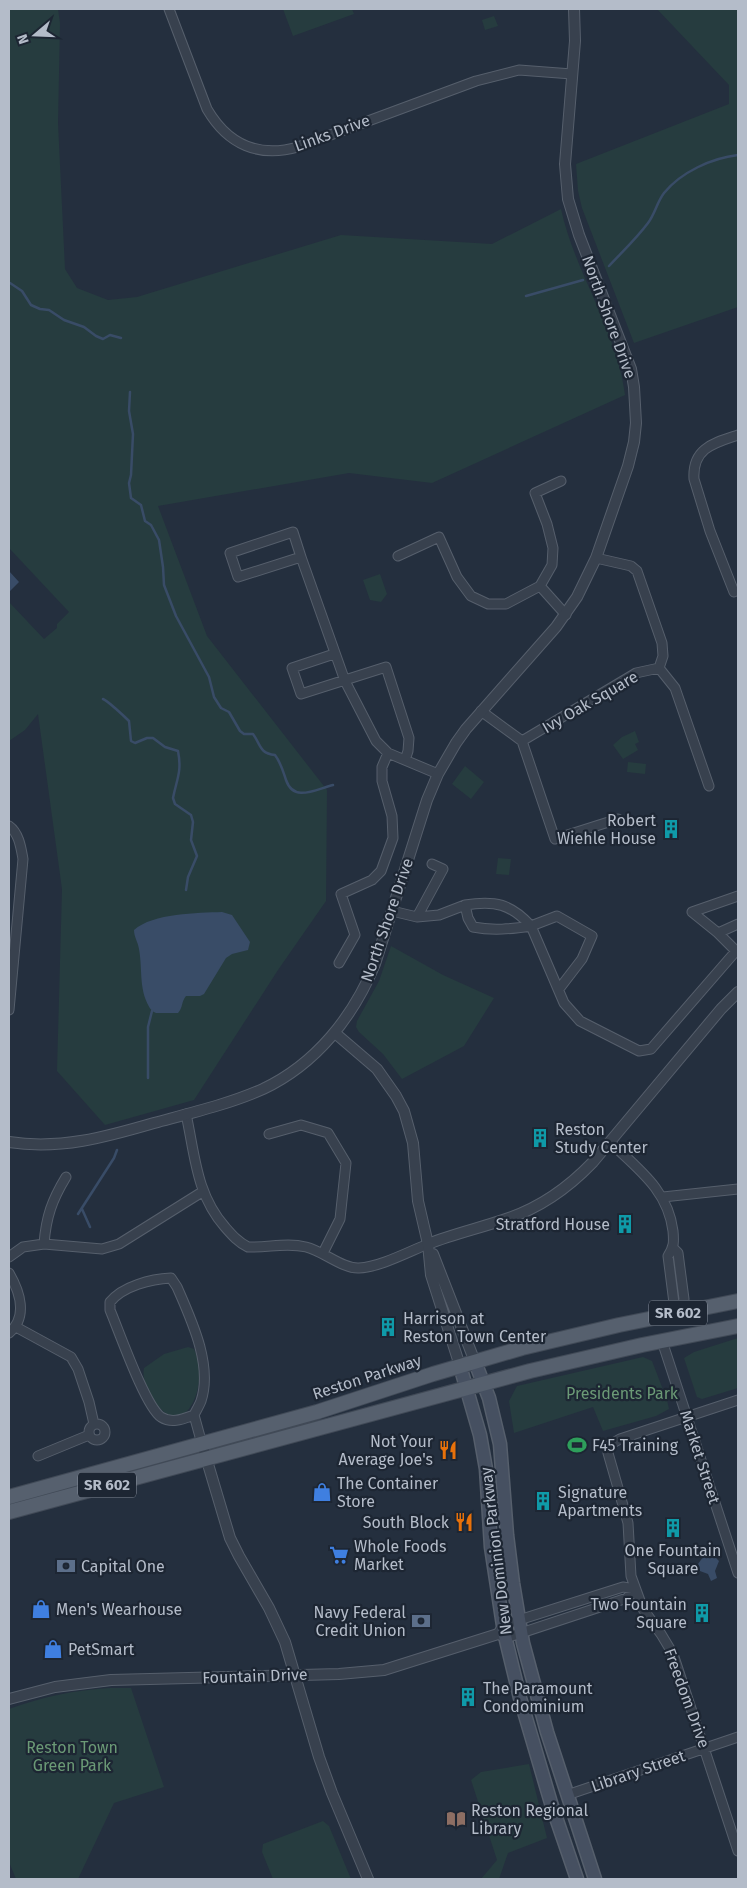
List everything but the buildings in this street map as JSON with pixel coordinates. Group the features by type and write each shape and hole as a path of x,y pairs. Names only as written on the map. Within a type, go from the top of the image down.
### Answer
{"main road":[{"name":"Reston Parkway","path":"9,1497 316,1412 460,1366 609,1327 738,1301"},
{"name":"Reston Parkway","path":"9,1512 530,1371 738,1326"},
{"name":"New Dominion Parkway","path":"475,1362 484,1384 500,1444 507,1535 521,1634 566,1795 595,1879"},
{"name":"New Dominion Parkway","path":"460,1366 468,1388 480,1435 484,1460 491,1547 502,1633 551,1803 577,1879"}],"street":[{"name":"Links Drive","path":"169,9 208,110 214,120 226,133 240,143 262,151 298,147 467,84 505,72 526,70 572,74"},
{"name":"North Shore Drive","path":"9,1142 41,1145 84,1142 242,1097 270,1085 306,1062 335,1033 357,1003 367,984 427,800 438,774 456,743 566,615 581,591 596,558 628,466 634,442 636,406 630,369 579,235 568,199 565,153 576,28 574,9"},
{"path":"734,592 710,531 693,471 698,456 707,447 738,435"},
{"path":"398,556 439,537 457,578 471,596 488,604 506,604 540,586 552,565 553,548 547,524 535,493 561,481"},
{"path":"301,557 238,577 230,553 293,532 334,654 345,681 376,741 388,753 438,774"},
{"name":"Ivy Oak Square","path":"596,558 631,566 637,571 662,643 663,656 659,668"},
{"path":"540,586 566,615"},
{"path":"334,654 292,668 301,694 386,667 410,738 405,760"},
{"name":"Ivy Oak Square","path":"522,741 636,674 659,668"},
{"name":"Ivy Oak Square","path":"659,668 675,688 709,786"},
{"path":"482,711 522,741 555,839 618,819"},
{"path":"339,963 355,935 341,894 372,880 381,872 393,838 392,816 382,781 382,767 388,753"},
{"path":"9,826 20,844 23,859 9,1010"},
{"path":"417,917 443,869 432,864"},
{"path":"392,911 417,917 439,915 465,905 483,902 502,905 518,912 531,926 564,1003 580,1021 639,1051 651,1049 737,953 718,933 692,912 738,896"},
{"path":"465,905 468,918 473,927 487,930 511,929 531,926 557,916 592,936 582,958 559,989"},
{"path":"718,933 738,924"},
{"path":"186,1114 202,1192 211,1209 234,1238 248,1247 289,1245 306,1247 322,1252 350,1268 358,1269 442,1238 507,1219 538,1205 571,1183 610,1142 721,1009 738,992"},
{"path":"335,1033 377,1069 404,1111 413,1143 418,1201 428,1244 433,1282 460,1366"},
{"path":"269,1134 301,1125 328,1133 346,1163 340,1218 322,1252"},
{"path":"610,1142 648,1178 663,1197 672,1220 673,1248 678,1253 684,1299 682,1312"},
{"path":"44,1244 46,1223 51,1206 66,1176"},
{"path":"663,1197 738,1189"},
{"path":"9,1256 23,1248 44,1244 102,1249 119,1244 202,1192"},
{"path":"428,1244 475,1362"},
{"path":"9,1273 14,1282 21,1306 16,1327 9,1333"},
{"path":"194,1415 173,1422 160,1417 144,1394 110,1310 110,1302 116,1294 156,1278 171,1278 177,1287 203,1355 205,1378 201,1401 194,1415 230,1538 278,1624 329,1785 368,1879"},
{"path":"16,1327 71,1357 78,1368 94,1424"},
{"name":"Market Street","path":"662,1341 738,1573"},
{"path":"687,1417 738,1400"},
{"name":"Freedom Drive","path":"687,1417 620,1439 611,1444 608,1452 628,1523 630,1571 635,1589 643,1609 673,1654 738,1851"},
{"path":"98,1423 105,1429 104,1438 95,1440 89,1435 90,1426 94,1424 98,1423"},
{"path":"38,1456 89,1435"},
{"name":"Fountain Drive","path":"9,1699 55,1687 101,1681 353,1673 384,1670 502,1633 519,1620 623,1586 635,1589 627,1598 618,1602 521,1634 502,1633"},
{"name":"Library Street","path":"566,1795 738,1737"}],"green space":[{"path":"9,9 58,9 60,23 58,123 65,269 77,288 108,300 137,297 341,235 492,244 561,209 567,233 614,348 621,371 625,395 432,483 349,473 158,506 207,636 327,790 326,901 278,970 194,1100 105,1125 57,1071 62,889 38,714 25,730 9,741 9,602 44,639 57,628 57,624 69,612 9,548"},
{"path":"283,9 352,9 354,14 293,36"},
{"path":"657,9 738,9 738,307 634,343 582,208 578,191 576,164 729,104 729,85"},
{"path":"494,16 498,26 485,30 482,20"},
{"path":"380,574 387,594 381,602 370,600 363,580"},
{"path":"635,731 639,742 635,744 638,750 623,759 613,745 622,737"},
{"path":"628,762 646,764 645,774 627,772"},
{"path":"465,766 484,782 471,799 452,784"},
{"path":"498,858 511,859 509,875 496,874"},
{"path":"391,946 443,975 494,998 464,1046 402,1079 383,1054 356,1027 357,1021 379,981"},
{"path":"738,1338 738,1388 702,1399 697,1397 684,1358 694,1352"},
{"path":"188,1347 194,1349 199,1363 199,1379 196,1394 191,1406 183,1414 173,1416 162,1410 150,1394 144,1378 144,1368 164,1354"},
{"name":"Presidents Park","path":"643,1357 652,1361 669,1409 656,1416 603,1431 593,1407 514,1433 509,1401 517,1386"},
{"name":"Reston Town Green Park","path":"131,1688 164,1787 114,1803 78,1879 16,1879 9,1862 9,1709 59,1695 84,1690"},
{"path":"529,1764 547,1838 508,1853 499,1879 481,1879 497,1860 471,1780 481,1772"},
{"path":"323,1821 329,1826 351,1879 273,1879 262,1852 263,1844"}],"water":[{"path":"9,571 19,582 9,592"},
{"path":"222,912 232,915 250,942 248,950 232,954 226,958 204,994 200,996 186,996 178,1013 156,1013 152,1011 143,989 139,949 134,930 142,924 164,917"},
{"path":"708,1549 710,1556 719,1561 715,1571 717,1578 711,1581 708,1574 700,1571 698,1564 703,1557 701,1551"}],"waterway":[{"path":"609,266 648,223 664,193 671,185 698,167 718,159 738,155"},
{"path":"526,296 583,280"},
{"path":"10,283 22,291 31,305 49,310 64,320 84,327 103,339 110,335 121,338"},
{"path":"130,392 129,411 133,434 129,483 131,498 141,505 145,521 151,525 159,540 164,585 176,616 209,677 214,697 221,708 229,712 240,731 244,734 253,734 263,750 275,755 286,780 294,791 306,793 333,785"},
{"path":"103,699 129,721 131,741 135,743 147,738 153,738 165,747 178,751 179,770 173,798 175,804 191,815 193,822 191,840 197,856 188,877 186,890"},
{"path":"148,1078 148,1027 152,1011"},
{"path":"78,1214 114,1158 117,1150"},
{"path":"82,1209 90,1227"}],"place":[{"name":"Robert Wiehle House","path":"671,829"},
{"name":"Reston Study Center","path":"540,1138"},
{"name":"Stratford House","path":"625,1224"},
{"name":"Harrison at Reston Town Center","path":"388,1327"},
{"name":"F45 Training","path":"577,1445"},
{"name":"Not Your Average Joe's","path":"448,1450"},
{"name":"The Container Store","path":"322,1492"},
{"name":"Signature Apartments","path":"543,1501"},
{"name":"South Block","path":"464,1522"},
{"name":"One Fountain Square","path":"673,1528"},
{"name":"Whole Foods Market","path":"339,1555"},
{"name":"Capital One","path":"66,1566"},
{"name":"Men's Wearhouse","path":"41,1609"},
{"name":"Two Fountain Square","path":"702,1613"},
{"name":"Navy Federal Credit Union","path":"421,1621"},
{"name":"PetSmart","path":"53,1649"},
{"name":"The Paramount Condominium","path":"468,1697"},
{"name":"Reston Regional Library","path":"456,1819"}]}
